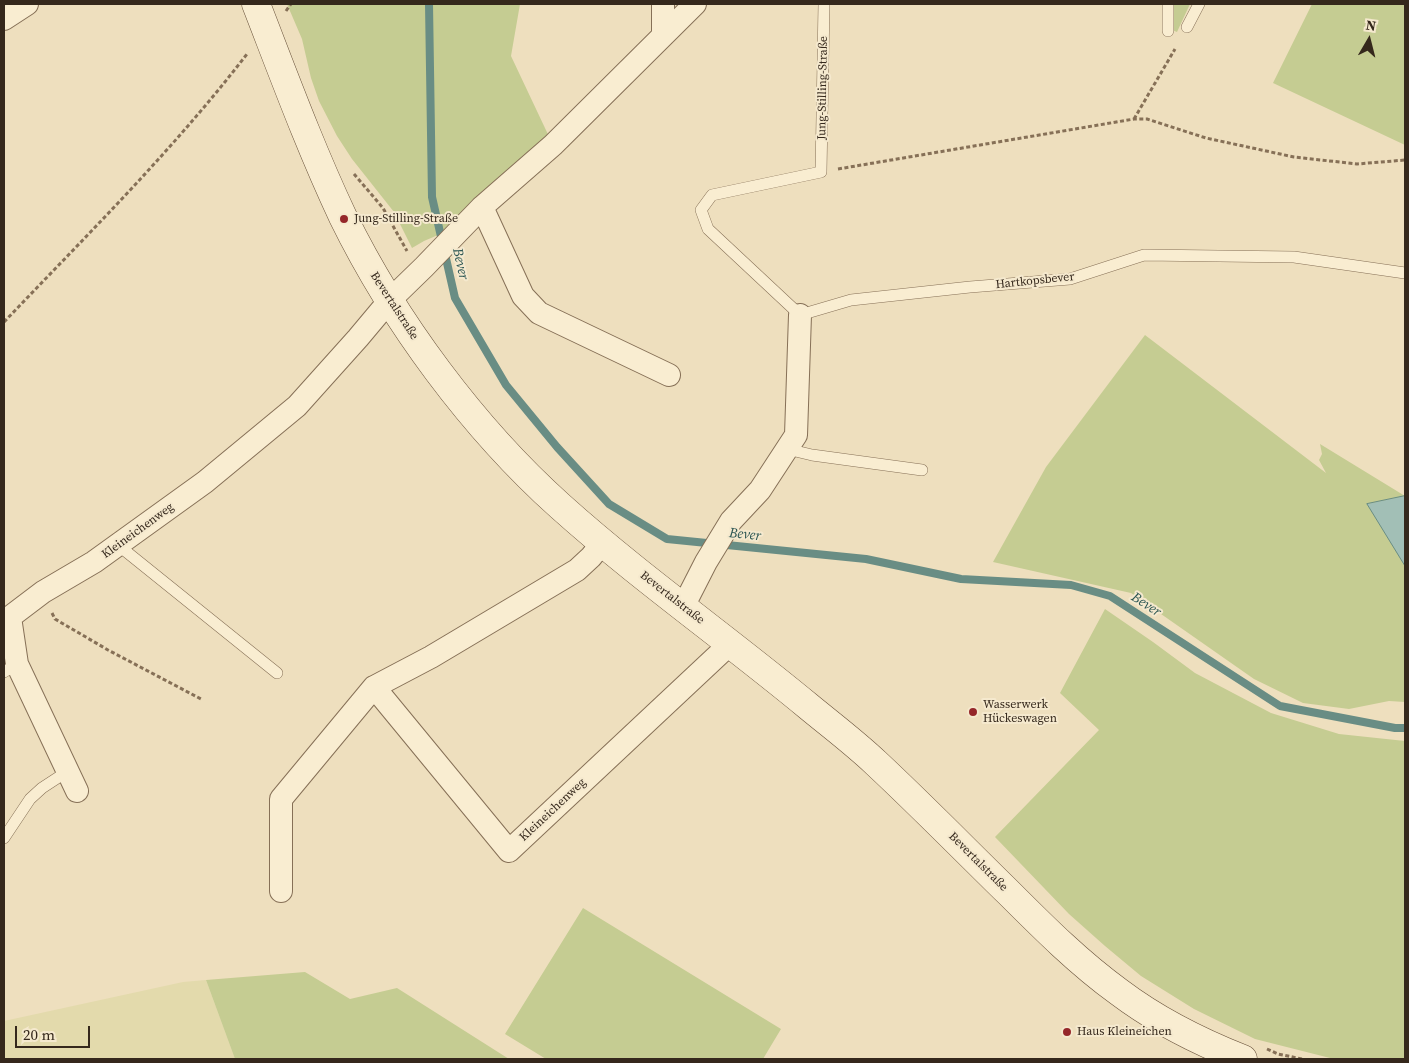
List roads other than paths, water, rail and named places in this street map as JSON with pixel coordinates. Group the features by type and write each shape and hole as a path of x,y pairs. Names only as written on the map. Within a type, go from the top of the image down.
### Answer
{"street":[{"path":"4,19 27,4"},
{"name":"Bevertalstraße","path":"256,4 291,98 329,186 356,241 389,301 422,349 493,438 559,505 874,761 1046,930 1118,992 1171,1025 1252,1053"},
{"path":"663,4 663,35"},
{"path":"389,301 482,206 553,145 695,4"},
{"path":"482,206 522,296 539,313 669,375"},
{"name":"Kleineichenweg","path":"72,781 10,668 7,618 42,592 94,562 205,482 297,406 389,301"},
{"path":"684,608 706,562 731,521 760,490 796,435 800,314"},
{"path":"281,891 281,800 374,687 431,657 577,570 604,542"},
{"name":"Kleineichenweg","path":"374,687 509,851 730,643"}],"lane":[{"name":"Jung-Stilling-Straße","path":"800,314 708,229 701,210 712,195 821,172 824,4"},
{"path":"1168,4 1168,31"},
{"path":"1187,27 1199,4"},
{"name":"Hartkopsbever","path":"800,314 851,300 970,287 1070,280 1144,255 1294,257 1405,273"},
{"path":"787,449 812,455 922,470"},
{"path":"118,545 277,673"},
{"path":"4,838 30,799 42,788 72,781"}],"water":[{"path":"1405,496 1405,566 1367,504"}],"waterway":[{"name":"Bever","path":"429,4 432,197 455,298 506,385 557,447 609,504 667,539 866,559 961,579 1071,585 1110,596 1280,706 1395,728 1405,728"}],"place":[{"name":"Jung-Stilling-Straße","path":"344,219"},
{"name":"Wasserwerk Hückeswagen","path":"973,712"},
{"name":"Haus Kleineichen","path":"1067,1032"}]}
